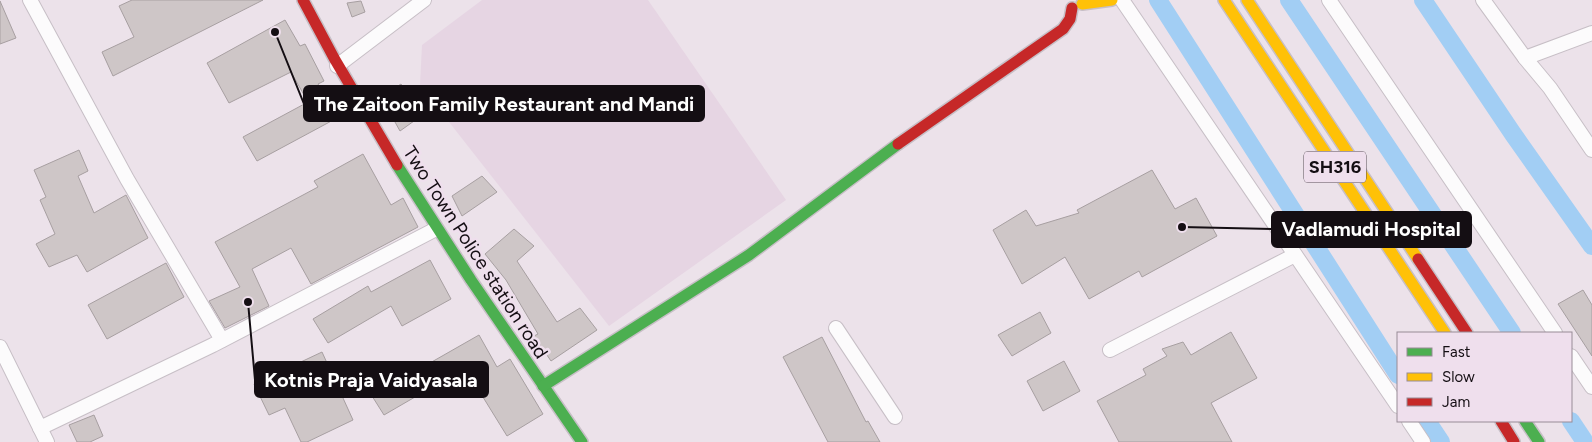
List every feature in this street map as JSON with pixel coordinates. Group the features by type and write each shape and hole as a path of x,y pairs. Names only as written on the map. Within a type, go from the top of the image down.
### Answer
{"street":[{"path":"30,0 126,179 222,340"},
{"name":"Two Town Police station road","path":"303,0 337,66 436,229 582,442"},
{"path":"337,66 424,0"},
{"path":"543,386 749,255 920,127 1064,29 1076,3 1112,0"},
{"path":"1122,0 1397,405"},
{"name":"SH316","path":"1224,0 1444,332"},
{"name":"SH316","path":"1247,0 1466,332"},
{"path":"1329,0 1554,332"},
{"path":"1483,0 1525,58 1550,88 1592,150"},
{"path":"1525,58 1592,33"},
{"path":"40,428 222,340 436,229"},
{"path":"1110,350 1295,255"},
{"path":"836,328 895,417"},
{"path":"0,347 47,442"},
{"path":"1572,357 1592,387"},
{"path":"1410,422 1423,442"},
{"path":"1502,422 1514,442"},
{"path":"1526,422 1539,442"}],"shaded area":[{"path":"482,0 648,0 786,200 609,326 420,85 422,45"}],"building":[{"path":"132,0 263,0 113,76 102,52 134,37 119,6"},
{"path":"0,1 16,38 0,44"},
{"path":"361,1 365,12 352,17 347,3"},
{"path":"285,20 300,46 305,44 324,81 318,84 337,118 257,161 243,137 308,102 291,72 229,103 207,63"},
{"path":"401,84 421,116 400,131 381,97"},
{"path":"79,150 88,171 78,176 94,213 126,195 148,238 87,272 77,255 49,267 36,244 55,234 40,200 46,197 34,170"},
{"path":"363,154 391,205 403,198 418,227 311,284 291,248 252,269 269,306 225,328 209,301 240,287 215,242 318,187 314,181"},
{"path":"1152,170 1175,209 1196,198 1217,236 1142,277 1139,271 1089,299 1065,257 1022,284 993,230 1026,210 1036,226 1079,213 1077,210"},
{"path":"482,176 497,192 462,216 452,196"},
{"path":"514,229 534,246 517,261 557,322 580,308 597,330 551,361 534,336 538,334 506,280 485,254"},
{"path":"430,260 451,299 402,326 391,306 328,343 313,319 368,286 371,292"},
{"path":"166,263 184,297 107,339 88,305"},
{"path":"1583,290 1592,305 1592,356 1558,304"},
{"path":"1040,312 1051,333 1012,356 998,335"},
{"path":"1231,332 1257,378 1211,403 1232,442 1119,442 1097,401 1146,375 1143,369 1167,356 1162,349 1183,342 1191,355"},
{"path":"479,335 497,367 510,359 543,414 507,436 465,368 384,415 372,396"},
{"path":"822,337 866,422 868,421 880,442 828,442 783,357"},
{"path":"322,352 353,420 307,442 301,442 285,408 269,415 254,384"},
{"path":"1064,361 1080,391 1043,411 1027,381"},
{"path":"94,415 103,436 90,442 77,442 69,425"}],"waterway":[{"path":"1158,0 1397,373"},
{"path":"1289,0 1511,332"},
{"path":"1423,0 1513,134 1592,246"},
{"path":"1428,422 1441,442"},
{"path":"1572,422 1585,442"}],"traffic: fast":[{"path":"543,386 749,255 898,144"},
{"path":"397,165 471,280 582,442"},
{"path":"1526,422 1539,442"}],"traffic: slow":[{"path":"1082,4 1112,0"},
{"path":"1224,0 1444,332"},
{"path":"1247,0 1418,259"}],"traffic: jam":[{"path":"303,0 334,58 397,165"},
{"path":"898,144 1063,29 1070,19 1072,8"},
{"path":"1418,259 1466,332"},
{"path":"1502,422 1514,442"}],"place":[{"name":"The Zaitoon Family Restaurant and Mandi","path":"275,32"},
{"name":"Vadlamudi Hospital","path":"1182,227"},
{"name":"Kotnis Praja Vaidyasala","path":"248,302"}]}
